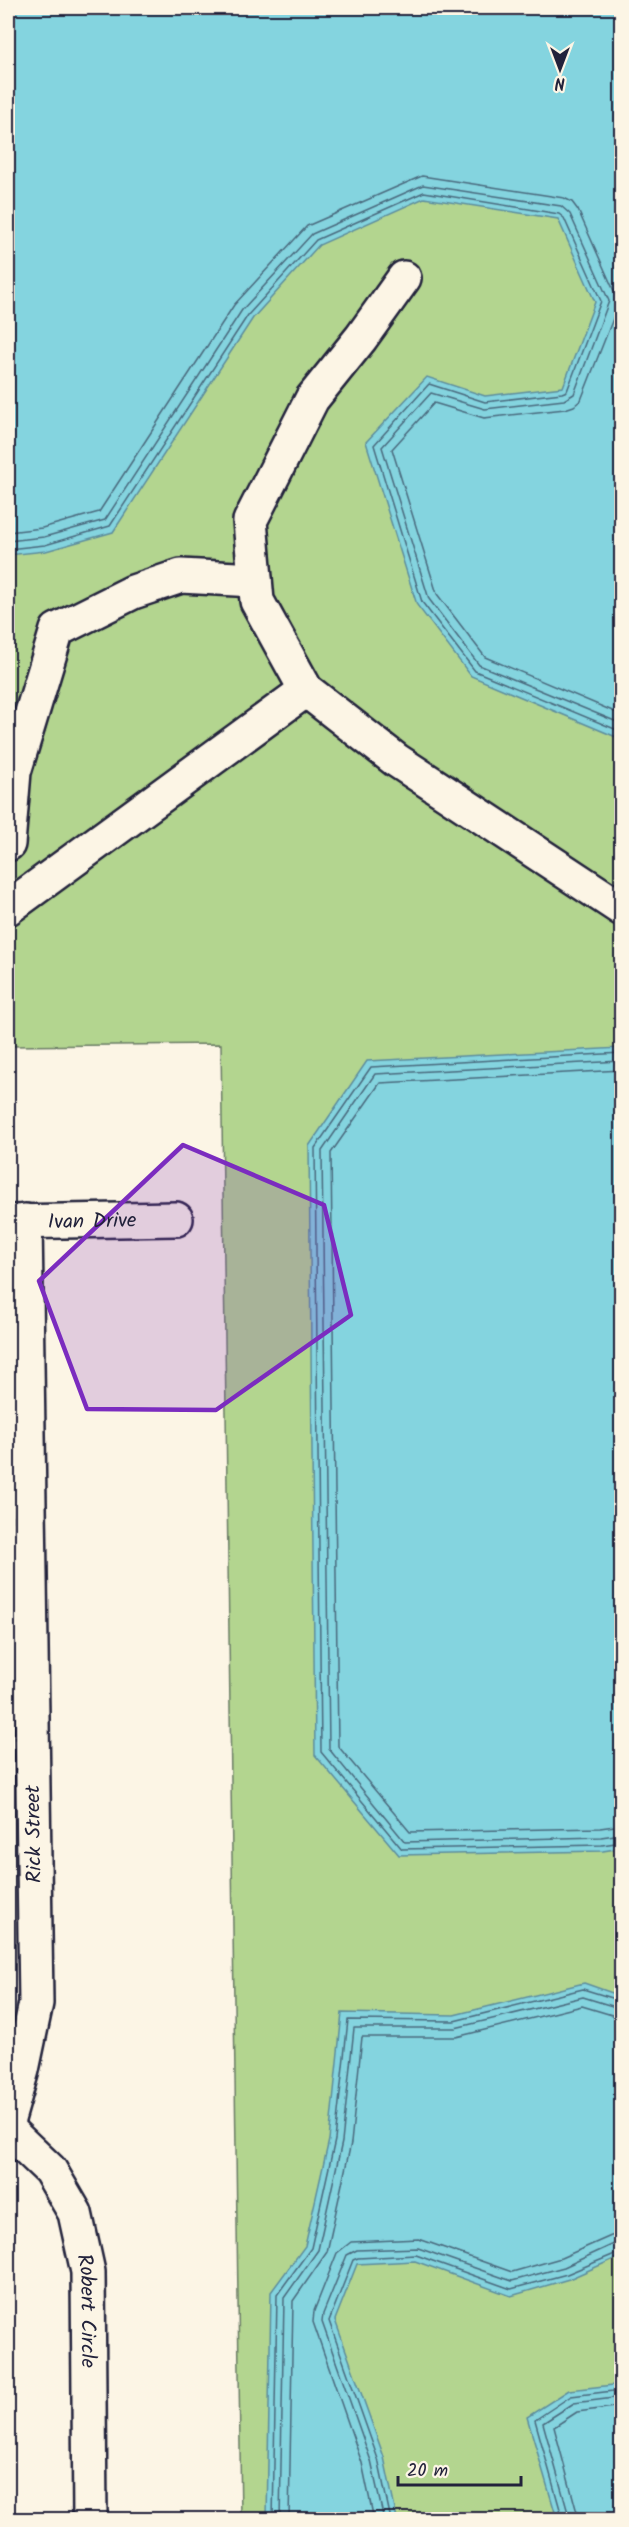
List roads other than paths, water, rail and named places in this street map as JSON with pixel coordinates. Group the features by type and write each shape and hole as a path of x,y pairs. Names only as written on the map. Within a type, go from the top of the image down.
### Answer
{"street":[{"path":"404,278 361,338 312,399 250,521 257,601 306,690 396,760 621,909"},
{"path":"8,844 14,771 57,630 133,592 181,576 255,580"},
{"path":"8,908 306,690"},
{"name":"Ivan Drive","path":"16,1222 176,1219"},
{"name":"Rick Street","path":"8,2119 22,2070 36,2003 16,1222"},
{"name":"Robert Circle","path":"8,2130 50,2170 75,2212 88,2272 90,2520"}],"water":[{"path":"8,8 621,8 621,739 471,676 417,605 366,442 427,377 485,396 563,387 595,302 558,219 424,198 319,245 253,318 113,532 46,551 8,555"},
{"path":"621,1048 621,1848 603,1851 399,1855 315,1755 309,1146 367,1061"},
{"path":"584,1983 621,1996 621,2256 569,2279 511,2296 415,2261 357,2264 335,2320 384,2457 397,2519 267,2519 271,2292 305,2246 329,2140 342,2013 454,2015"},
{"path":"621,2379 621,2519 557,2519 527,2417 569,2390 613,2385"}]}
